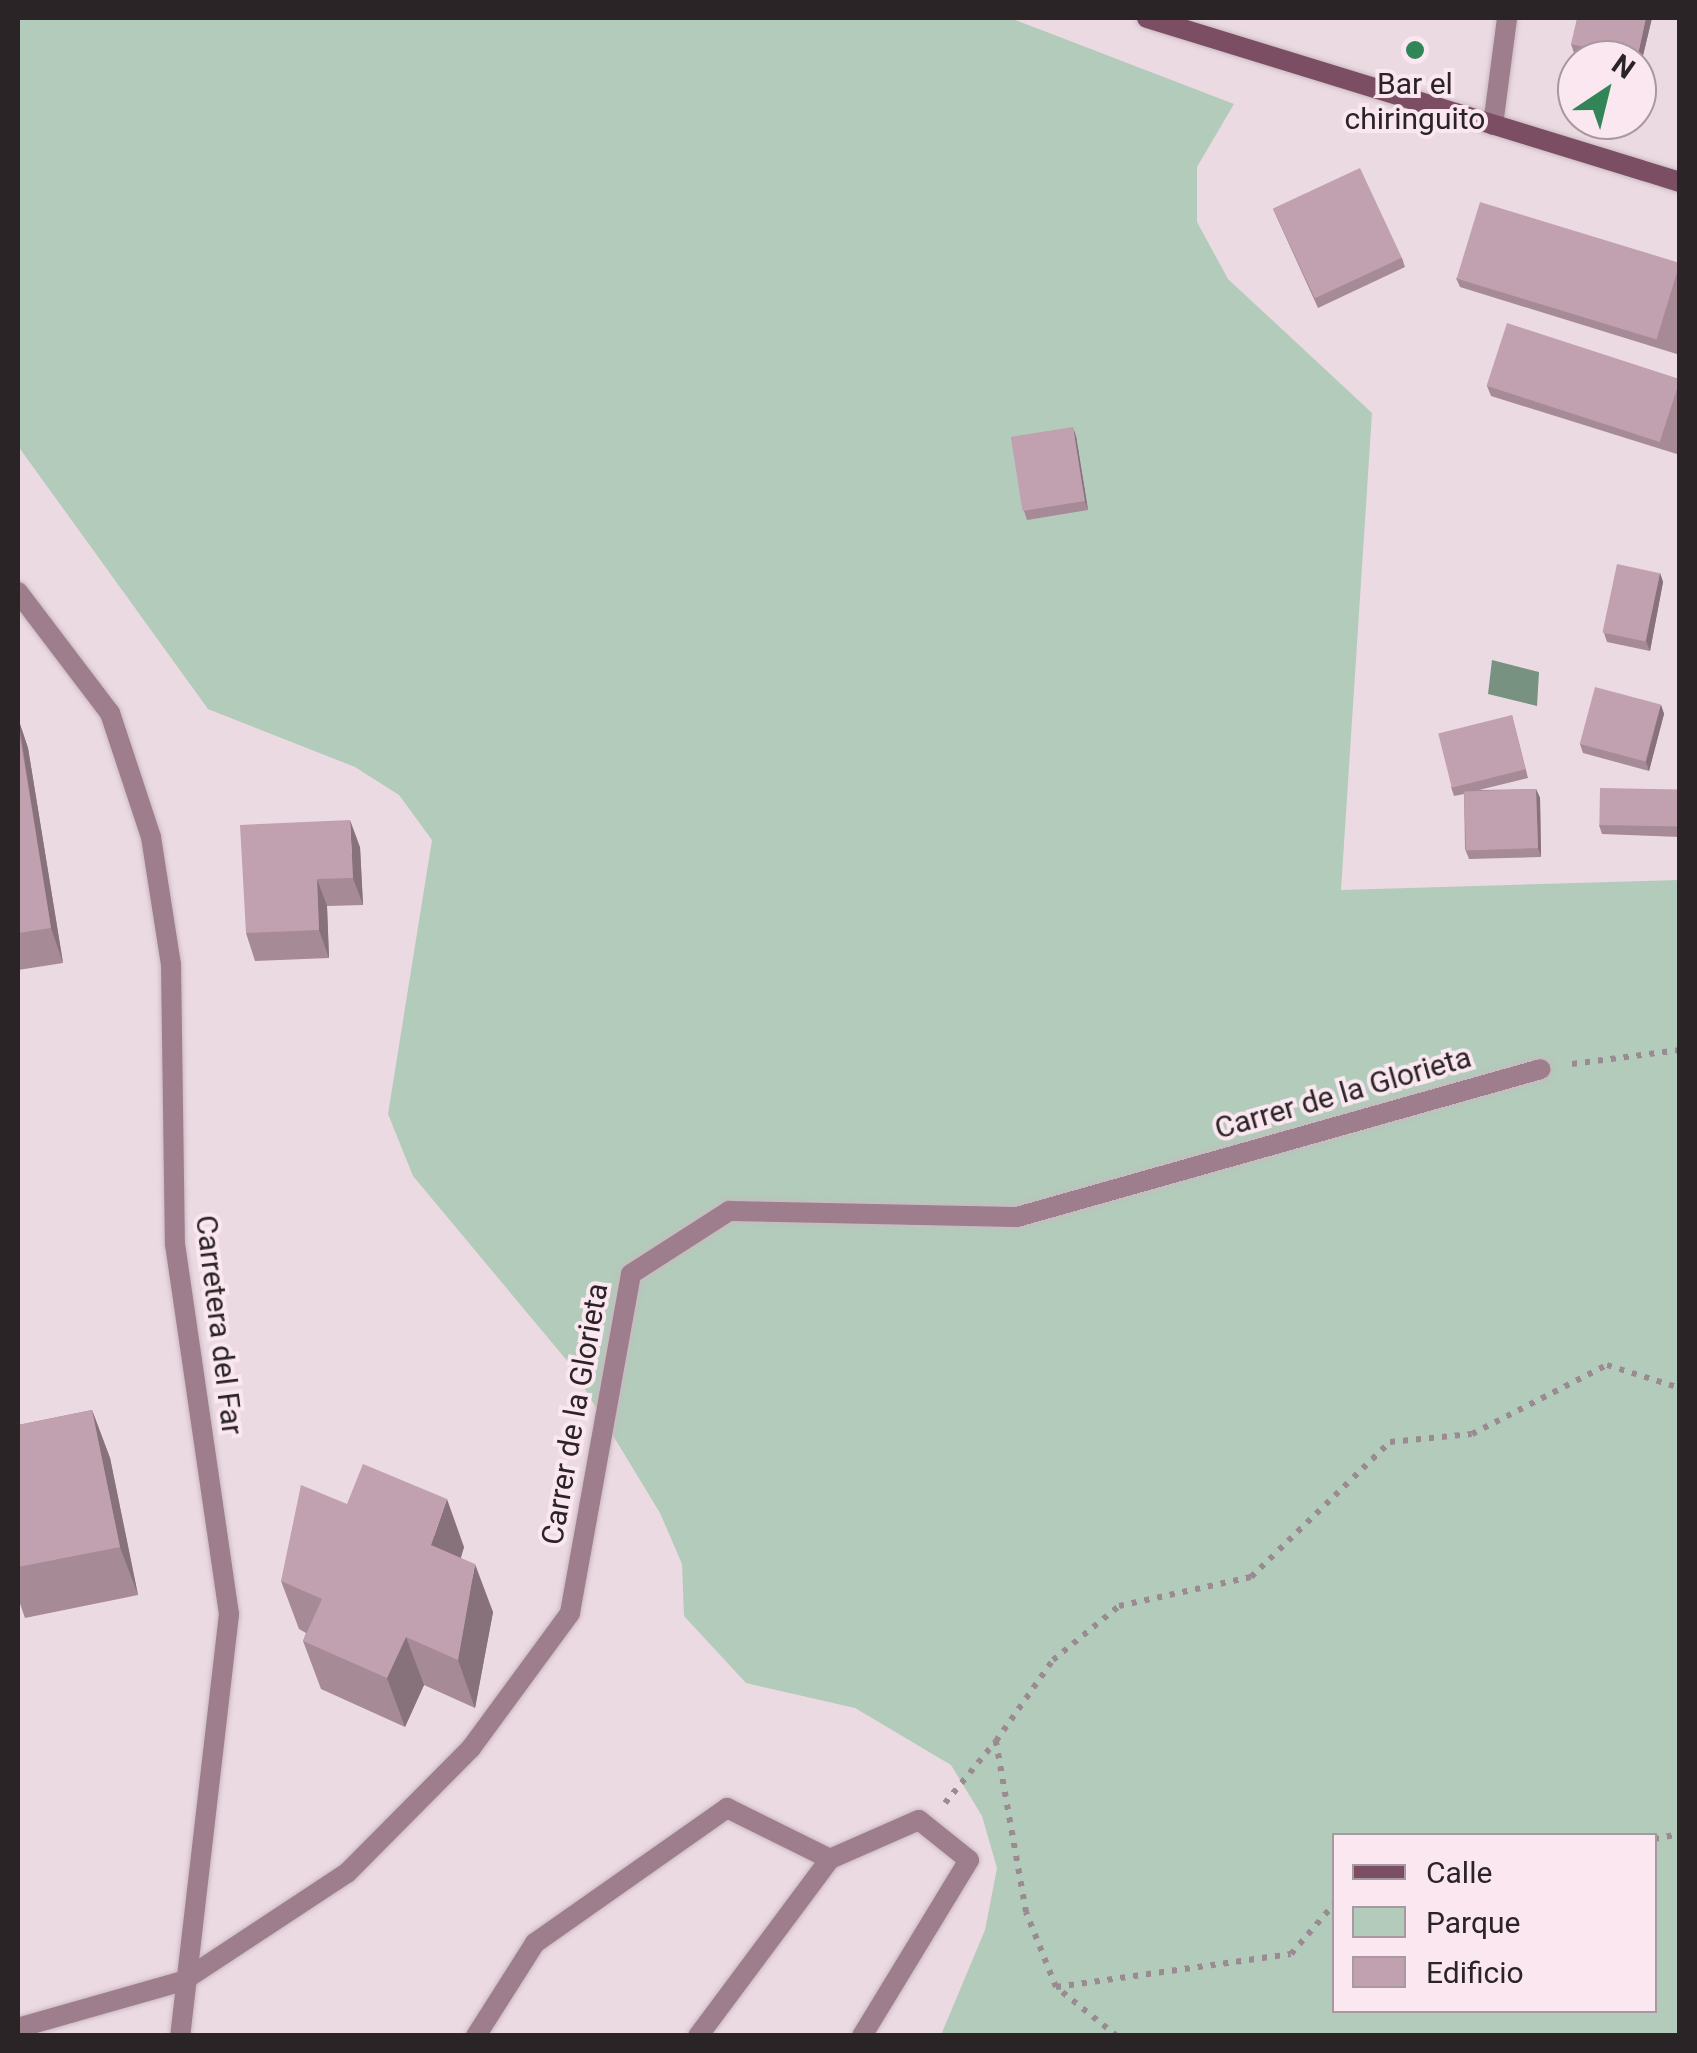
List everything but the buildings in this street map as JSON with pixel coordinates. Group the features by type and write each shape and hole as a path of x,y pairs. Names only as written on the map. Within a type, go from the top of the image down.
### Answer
{"street":[{"path":"1147,18 1680,182"},
{"path":"1493,124 1507,18"},
{"name":"Carretera del Far","path":"18,592 110,712 151,838 171,964 174,1244 228,1614 180,2036"},
{"name":"Carrer de la Glorieta","path":"18,2028 184,1981 347,1873 471,1748 570,1612 631,1274 729,1211 1017,1217 1541,1068"},
{"path":"476,2036 535,1943 728,1808 830,1859"},
{"path":"698,2036 830,1859 919,1820 969,1860 862,2036"}],"path":[{"path":"1541,1068 1680,1050"},
{"path":"919,1820 951,1800 1052,1660 1119,1606 1252,1577 1390,1442 1472,1434 1607,1365 1680,1388"},
{"path":"996,1741 1026,1912 1056,1986 1117,2036"},
{"path":"1056,1986 1291,1954 1332,1906"}],"green space":[{"path":"18,18 1010,18 1234,104 1197,167 1197,222 1228,279 1372,413 1341,890 1679,880 1679,2035 941,2035 985,1930 997,1868 982,1816 951,1765 855,1708 746,1683 684,1616 682,1564 660,1513 569,1363 413,1176 388,1114 432,840 399,795 355,767 208,709 18,446"}],"shaded area":[{"path":"1492,660 1539,672 1537,706 1488,694"}],"place":[{"name":"Bar el chiringuito","path":"1415,50"}]}
